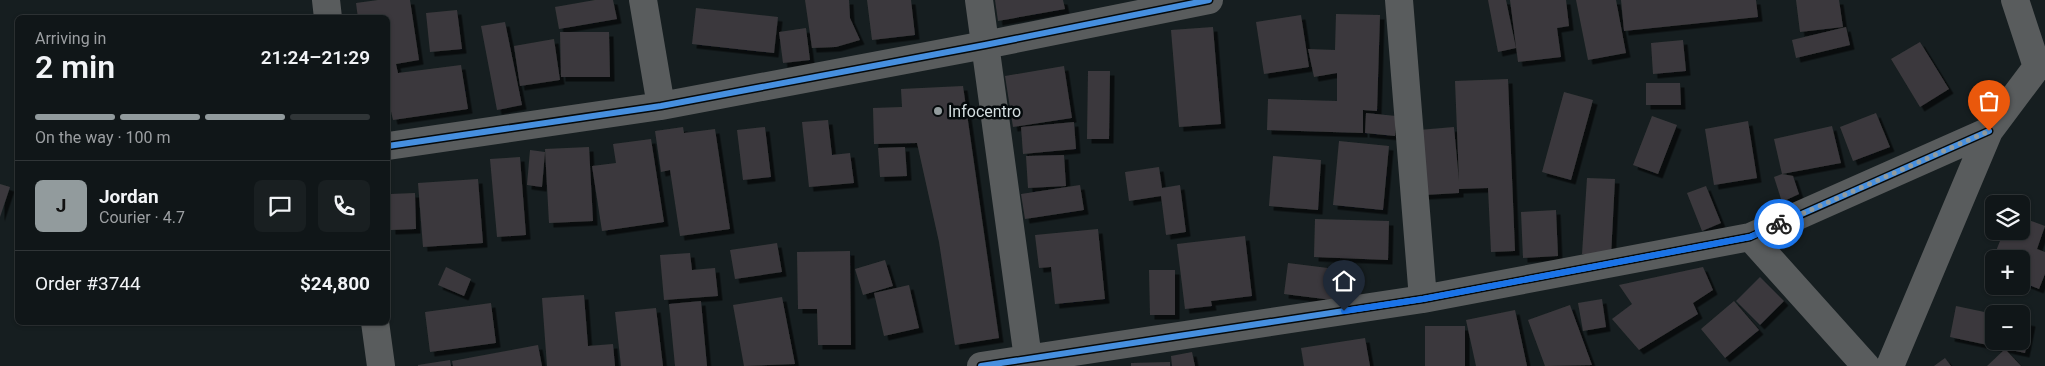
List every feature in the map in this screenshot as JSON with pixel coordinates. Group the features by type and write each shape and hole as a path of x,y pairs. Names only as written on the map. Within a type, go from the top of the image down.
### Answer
{"street":[{"path":"326,0 328,15"},
{"path":"643,0 661,106"},
{"path":"979,0 1028,362"},
{"path":"390,146 661,106 985,46 1209,0"},
{"path":"1399,0 1423,299"},
{"path":"1890,366 1989,131 2041,66 2015,0"},
{"path":"981,366 1028,362 1423,299 1750,237 1989,131"},
{"path":"1750,237 1866,366"},
{"path":"375,325 382,366"}],"building":[{"path":"378,0 410,0 419,60 396,64 398,73 461,65 468,109 393,120 390,107 390,15 358,15 356,3"},
{"path":"595,0 613,0 617,19 559,29 555,7"},
{"path":"805,0 849,0 850,18 860,40 836,47 812,48"},
{"path":"867,0 911,0 915,35 872,40"},
{"path":"995,0 1063,0 1065,9 998,21"},
{"path":"1488,0 1506,0 1516,48 1498,52"},
{"path":"1510,0 1566,0 1569,26 1557,28 1561,57 1518,62"},
{"path":"1576,0 1616,0 1626,53 1588,60"},
{"path":"1621,0 1756,0 1758,17 1624,31"},
{"path":"1796,0 1839,0 1843,27 1800,32"},
{"path":"696,8 778,17 774,53 692,44"},
{"path":"457,10 462,49 430,52 426,13"},
{"path":"1336,14 1380,15 1377,111 1363,110 1363,133 1267,130 1268,99 1337,101 1337,73 1314,77 1308,49 1335,50"},
{"path":"1301,15 1309,67 1264,74 1256,22"},
{"path":"505,22 522,105 497,110 481,26"},
{"path":"1213,27 1221,124 1179,127 1171,30"},
{"path":"1846,27 1850,45 1796,58 1792,40"},
{"path":"806,28 810,60 783,63 779,32"},
{"path":"560,32 609,32 610,77 561,77"},
{"path":"554,39 560,80 520,86 514,46"},
{"path":"1683,40 1686,71 1653,74 1651,43"},
{"path":"1920,42 1949,89 1920,107 1891,59"},
{"path":"1064,66 1072,118 1013,127 1005,76"},
{"path":"1088,71 1110,71 1109,139 1087,139"},
{"path":"1508,79 1515,251 1491,252 1488,188 1459,189 1459,193 1424,195 1419,130 1454,127 1459,181 1455,81"},
{"path":"1646,83 1680,83 1681,105 1646,105"},
{"path":"963,86 999,338 955,345 939,242 917,143 874,144 873,108 902,107 901,89"},
{"path":"1564,92 1593,100 1571,180 1542,172"},
{"path":"1366,113 1396,116 1395,136 1365,133"},
{"path":"1876,113 1890,147 1853,161 1840,127"},
{"path":"1652,116 1677,125 1658,174 1633,165"},
{"path":"828,120 832,155 850,153 854,183 809,187 802,122"},
{"path":"1748,121 1757,178 1714,185 1705,129"},
{"path":"1074,122 1076,149 1023,154 1021,127"},
{"path":"1832,126 1841,163 1782,174 1774,139"},
{"path":"683,127 684,133 715,129 730,229 680,236 670,170 661,172 655,131"},
{"path":"765,127 771,177 743,180 737,130"},
{"path":"651,139 664,222 602,231 592,166 616,163 613,144"},
{"path":"1339,141 1389,146 1383,210 1333,205"},
{"path":"589,147 593,221 549,223 545,149"},
{"path":"905,147 907,176 880,177 878,148"},
{"path":"530,150 545,152 542,187 527,185"},
{"path":"1064,155 1066,186 1028,188 1026,156"},
{"path":"1273,156 1321,160 1318,210 1269,206"},
{"path":"520,157 526,235 497,237 490,159"},
{"path":"1159,167 1162,188 1180,185 1186,232 1166,235 1161,196 1129,201 1125,172"},
{"path":"1782,174 1793,176 1799,194 1782,202 1774,177"},
{"path":"1587,178 1615,179 1611,256 1582,254"},
{"path":"478,179 483,243 423,247 418,183"},
{"path":"0,184 10,187 0,217"},
{"path":"1080,185 1084,210 1025,219 1021,194"},
{"path":"1706,186 1721,223 1702,231 1687,193"},
{"path":"415,193 416,229 391,230 390,194"},
{"path":"1556,210 1558,256 1523,258 1521,212"},
{"path":"1315,219 1389,221 1388,260 1314,257"},
{"path":"2030,220 2045,226 2037,249 2045,252 2045,274 2039,289 2030,285 2030,250 1996,250 2000,240 2030,240"},
{"path":"1098,229 1105,299 1055,304 1051,267 1039,268 1035,235"},
{"path":"1245,236 1252,296 1211,301 1212,306 1185,309 1177,244"},
{"path":"777,243 782,272 735,279 730,250"},
{"path":"850,251 851,345 818,345 817,309 798,309 797,252"},
{"path":"690,253 692,270 715,268 718,296 664,300 660,255"},
{"path":"885,260 893,286 863,295 855,269"},
{"path":"1288,263 1336,269 1332,300 1284,294"},
{"path":"446,267 471,279 464,296 438,285"},
{"path":"1703,267 1713,290 1693,303 1698,314 1639,350 1612,319 1632,304 1619,285"},
{"path":"1149,270 1175,270 1175,315 1150,315"},
{"path":"1760,277 1784,301 1760,325 1736,301"},
{"path":"909,285 919,328 884,336 874,293"},
{"path":"584,295 588,346 613,344 615,366 547,366 542,298"},
{"path":"782,297 795,364 744,366 733,305"},
{"path":"1602,299 1606,327 1583,331 1578,303"},
{"path":"701,301 707,366 675,366 669,304"},
{"path":"1734,301 1759,330 1725,358 1701,329"},
{"path":"491,303 496,343 430,352 425,312"},
{"path":"1570,305 1592,365 1545,366 1528,320"},
{"path":"1956,306 1985,312 1985,344 1950,337"},
{"path":"656,308 663,366 621,366 615,312"},
{"path":"1515,310 1527,366 1476,366 1466,320"},
{"path":"1425,326 1465,326 1465,366 1425,366"},
{"path":"1365,338 1370,366 1304,366 1301,348"},
{"path":"538,345 542,366 453,366 452,361"},
{"path":"2006,350 2021,366 1987,366"},
{"path":"2011,350 2026,350 2025,353"},
{"path":"1192,352 1195,366 1172,366 1171,356"},
{"path":"1945,358 1951,366 1934,366"},
{"path":"450,360 451,366 418,366 418,365"},
{"path":"1170,362 1170,366 1131,366 1131,363"}],"cycle path":[{"path":"390,146 661,106 985,45 1209,0"},
{"path":"981,366 1423,299 1750,237 1989,131"}],"way so far":[{"path":"1779,224 1989,131"}],"place":[{"name":"Infocentro","path":"938,111"}],"route":[{"path":"1344,311 1423,299 1750,237 1779,224"}]}
